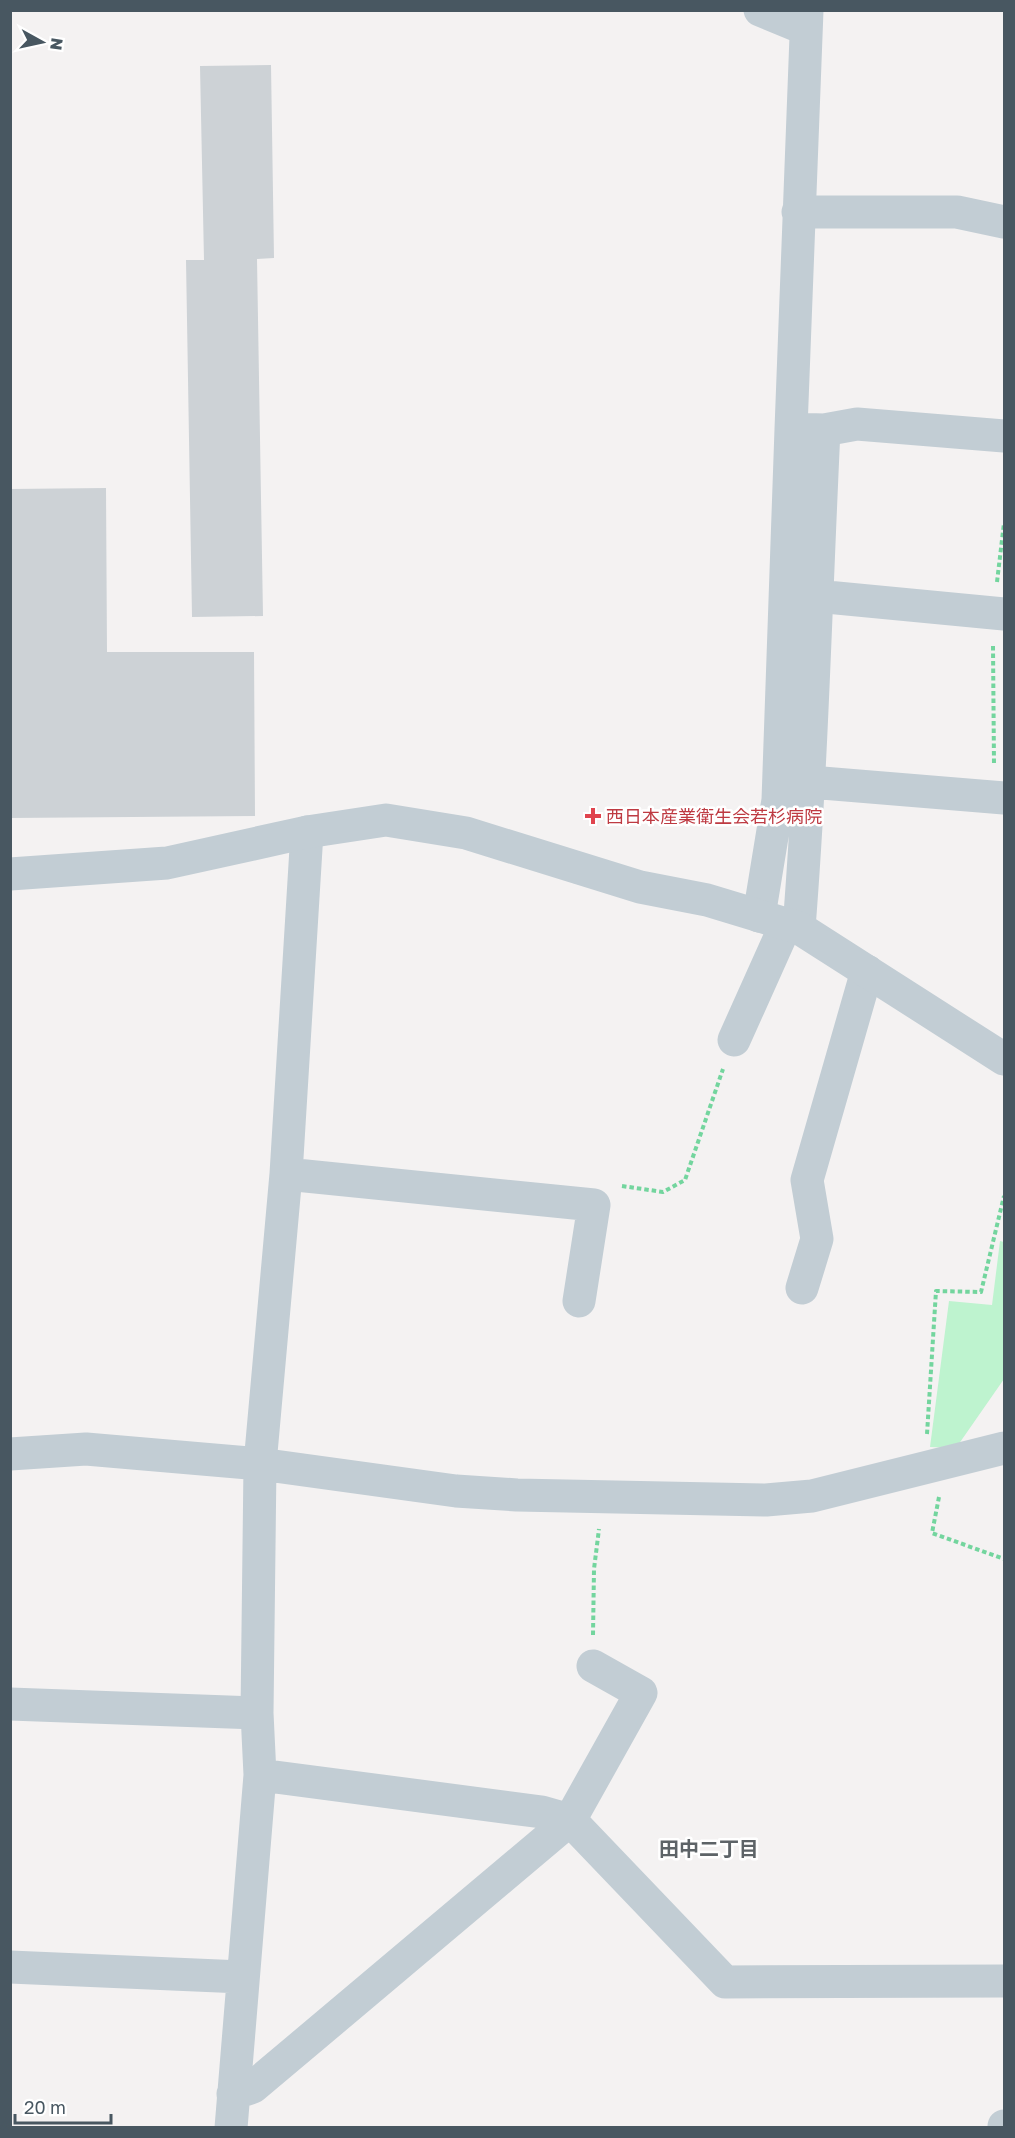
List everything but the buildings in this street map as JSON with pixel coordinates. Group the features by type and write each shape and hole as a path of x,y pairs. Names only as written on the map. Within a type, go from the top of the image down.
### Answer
{"street":[{"path":"760,10 806,20 778,800 782,923"},
{"path":"798,213 957,212 1005,222"},
{"path":"791,429 824,430 857,424 1005,436"},
{"path":"734,1040 782,923 810,782 810,714 824,430"},
{"path":"816,596 999,614"},
{"path":"810,782 1000,797"},
{"path":"10,874 167,863 306,832 386,820 466,833 640,887 706,900 782,923 867,971 1005,1059"},
{"path":"231,2127 260,1775 257,1713 260,1464 286,1174 306,832"},
{"path":"802,1288 817,1239 807,1180 867,971"},
{"path":"286,1174 594,1205 579,1301"},
{"path":"10,1454 86,1449 260,1464 456,1491 766,1500 812,1496 1005,1448"},
{"path":"232,2094 254,2087 570,1820 641,1693 593,1666"},
{"path":"10,1704 257,1713"},
{"path":"260,1775 542,1812 570,1820 725,1982 1005,1981"},
{"path":"10,1967 242,1977"}],"path":[{"path":"1000,797 999,614 1005,523"},
{"path":"594,1205 613,1185 663,1192 685,1180 693,1151 734,1040"},
{"path":"1005,1196 981,1292 936,1291 936,1464 932,1533 1005,1559"},
{"path":"593,1666 594,1569 603,1496"}],"green space":[{"path":"1000,1241 1004,1242 1004,1379 956,1448 930,1447 949,1301 992,1305"}],"place":[{"name":"西日本産業衛生会若杉病院","path":"593,816"}],"district":[{"name":"田中二丁目","path":"709,1848"}]}
